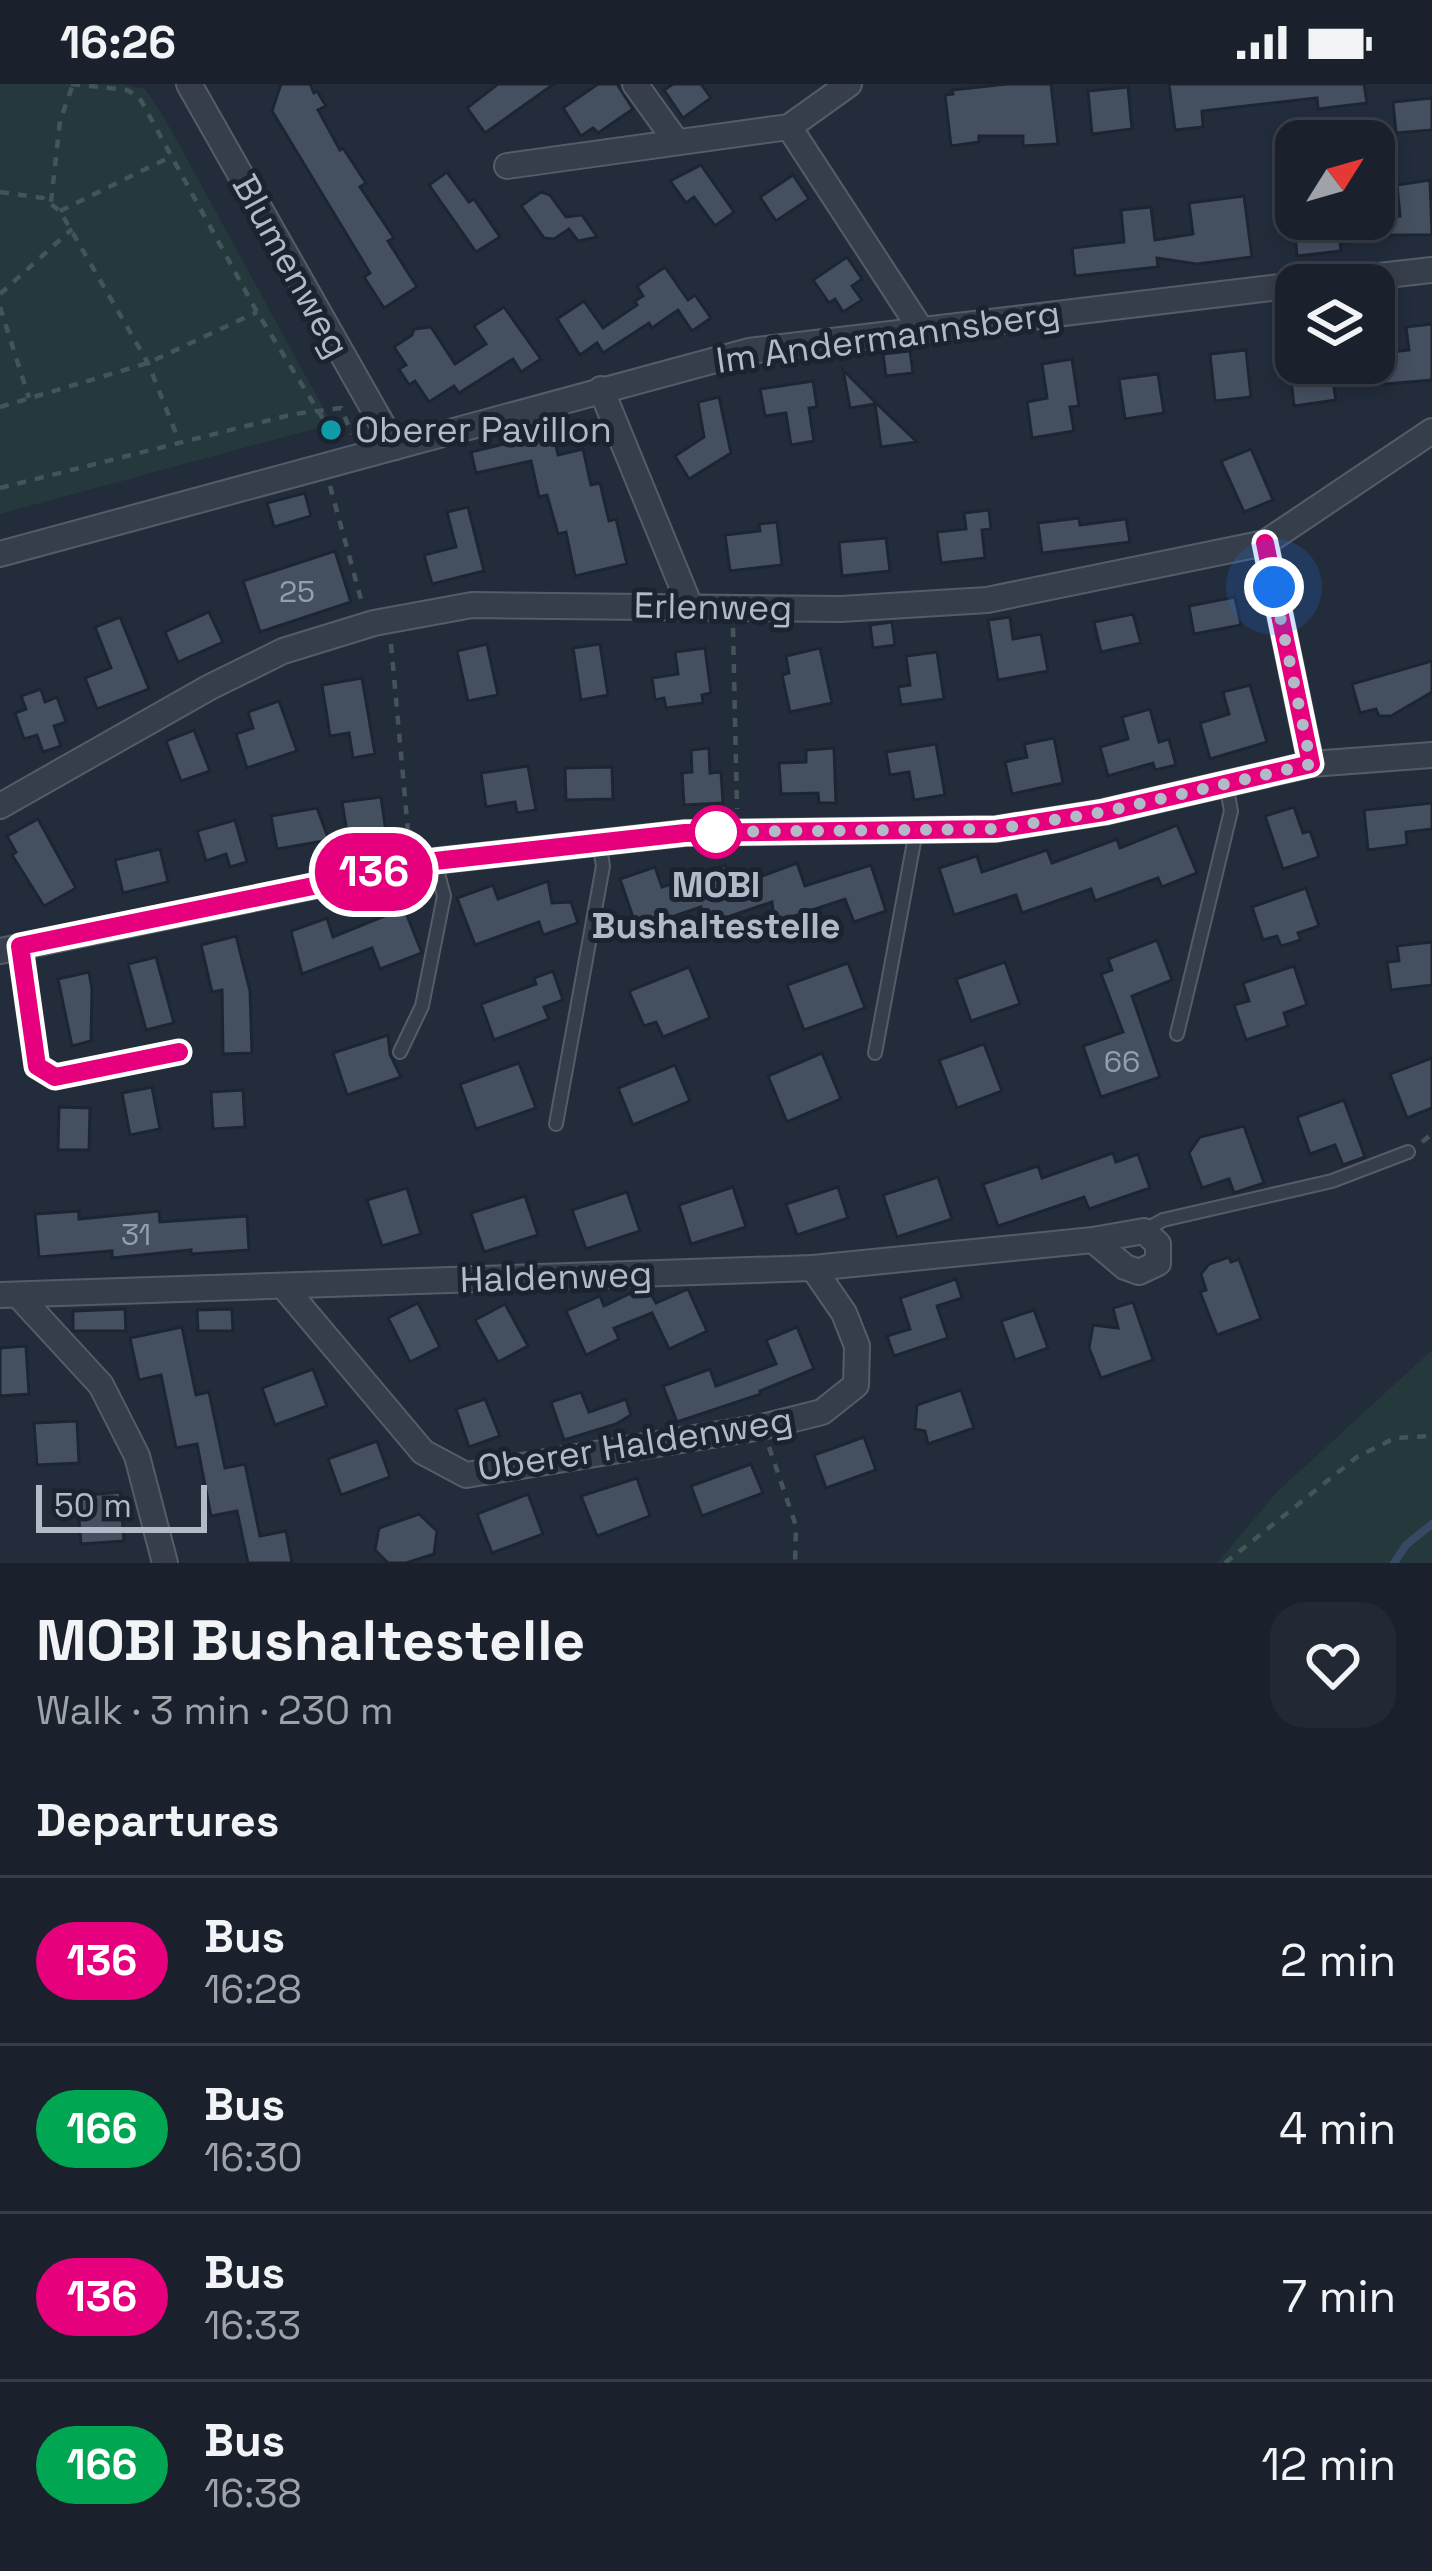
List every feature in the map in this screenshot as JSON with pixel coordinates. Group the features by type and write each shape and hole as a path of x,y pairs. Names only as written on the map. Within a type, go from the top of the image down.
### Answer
{"street":[{"name":"Blumenweg","path":"189,84 394,447"},
{"path":"635,84 676,142"},
{"path":"507,166 789,127 849,84"},
{"path":"789,127 920,328"},
{"name":"Im Andermannsberg","path":"1395,274 1432,270"},
{"name":"Im Andermannsberg","path":"0,554 749,351 1275,288"},
{"path":"601,389 690,606"},
{"name":"Erlenweg","path":"0,806 283,651 368,626 472,604 842,609 987,601 1265,543 1432,431"},
{"path":"1265,543 1311,764"},
{"path":"10,949 423,863 598,840 740,832 996,829 1104,812 1311,764 1432,755"},
{"path":"1093,1240 1125,1268 1139,1272 1158,1263 1158,1244 1144,1231"},
{"name":"Haldenweg","path":"9,1295 813,1268 1144,1231"},
{"name":"Oberer Haldenweg","path":"284,1287 423,1452 466,1475 762,1427 822,1412 856,1385 857,1346 844,1313 813,1268"},
{"name":"Haldenweg","path":"9,1295 100,1385 137,1456 165,1563"}],"lane":[{"path":"1177,1034 1232,811 1226,783"},
{"path":"875,1053 916,830"},
{"path":"556,1124 603,866 598,840"},
{"path":"400,1052 422,1006 444,896 423,863"},
{"path":"10,949 37,1066 55,1077 179,1052"},
{"path":"1144,1231 1163,1220 1332,1181 1408,1152"}],"path":[{"path":"51,202 60,121 72,84 137,95 169,158 325,422"},
{"path":"60,211 169,158"},
{"path":"0,192 51,202 60,211 148,363 179,441"},
{"path":"0,294 72,229"},
{"path":"0,307 29,398"},
{"path":"0,406 148,363 257,311"},
{"path":"0,488 179,441 341,408"},
{"path":"338,505 368,626"},
{"path":"734,644 740,832"},
{"path":"391,649 423,863"},
{"path":"762,1427 796,1526 795,1563"},
{"path":"1225,1563 1358,1457 1395,1438 1432,1436"}],"green space":[{"path":"0,84 121,84 145,89 332,424 0,514"},
{"path":"1432,1350 1432,1563 1217,1563 1278,1491"}],"building":[{"path":"281,84 310,84 317,91 326,106 318,110 366,183 360,187 394,238 388,241 417,287 384,308 364,277 370,273 272,111"},
{"path":"498,84 554,84 485,133 467,108"},
{"path":"598,84 617,84 633,109 598,133 593,128 581,136 563,108"},
{"path":"673,84 701,84 711,98 683,118 664,90"},
{"path":"1051,84 1058,144 1023,146 1023,136 979,136 979,142 951,146 945,95 953,94 952,90"},
{"path":"1169,84 1364,84 1367,103 1318,109 1317,98 1202,111 1203,127 1175,130"},
{"path":"1128,87 1132,129 1092,134 1088,91"},
{"path":"1432,98 1432,130 1396,133 1393,102"},
{"path":"701,165 734,212 715,226 694,197 686,203 670,181"},
{"path":"447,172 469,202 474,199 500,237 476,252 429,185"},
{"path":"793,175 809,199 776,221 760,197"},
{"path":"1430,180 1432,235 1395,235 1395,216 1400,216 1397,185"},
{"path":"541,192 550,195 566,217 582,215 597,237 578,241 569,229 554,239 544,238 521,206"},
{"path":"1244,196 1252,257 1197,264 1157,258 1158,267 1075,276 1072,248 1124,242 1121,210 1151,207 1155,240 1193,234 1189,203"},
{"path":"1296,240 1350,240 1340,243 1341,251 1297,256"},
{"path":"847,257 862,279 852,286 862,300 843,312 835,299 829,303 813,280"},
{"path":"665,267 688,300 695,295 711,318 692,331 678,310 603,353 597,343 580,355 557,319 584,301 603,328 637,305 635,301 643,296 637,286"},
{"path":"504,307 541,359 521,372 513,359 459,393 454,386 429,402 415,381 409,385 399,369 406,365 394,347 414,329 431,327 455,364 486,344 474,326"},
{"path":"1432,324 1432,380 1395,383 1395,352 1409,350 1406,327"},
{"path":"1246,350 1251,397 1215,401 1210,354"},
{"path":"910,351 913,373 886,376 883,354"},
{"path":"1072,359 1079,406 1070,407 1074,431 1032,438 1027,402 1047,398 1042,364"},
{"path":"843,370 917,442 881,447 875,404 850,408"},
{"path":"1158,374 1164,413 1125,419 1119,379"},
{"path":"813,381 817,407 809,408 814,441 791,445 786,413 765,416 760,389"},
{"path":"1292,384 1333,384 1336,400 1294,406"},
{"path":"719,397 731,453 689,479 675,456 704,437 698,402"},
{"path":"553,432 558,455 583,449 591,485 600,483 609,521 616,519 627,564 575,576 566,532 558,534 547,495 539,497 531,461 476,473 471,452"},
{"path":"1251,449 1273,500 1244,512 1221,461"},
{"path":"305,493 311,516 274,527 267,503"},
{"path":"468,507 484,571 432,584 424,555 456,547 447,512"},
{"path":"989,510 991,529 982,530 985,558 941,563 937,532 966,529 964,513"},
{"path":"1079,518 1080,525 1126,519 1130,542 1042,553 1038,523"},
{"path":"777,522 782,565 730,571 725,535 760,531 759,524"},
{"path":"886,538 890,571 842,576 839,542"},
{"path":"335,551 351,602 260,632 243,581"},
{"path":"1235,597 1241,625 1194,634 1189,606"},
{"path":"209,612 223,642 178,662 165,632"},
{"path":"1133,614 1141,643 1101,652 1094,622"},
{"path":"120,617 149,689 97,709 85,678 111,668 95,627"},
{"path":"1010,617 1013,639 1041,634 1048,671 998,680 988,620"},
{"path":"892,622 895,645 873,648 870,625"},
{"path":"487,644 498,695 468,701 457,651"},
{"path":"600,644 608,695 581,700 573,648"},
{"path":"705,648 711,693 702,695 703,703 666,708 664,698 655,700 652,678 678,674 675,652"},
{"path":"820,648 832,703 790,712 782,675 789,673 786,656"},
{"path":"937,652 944,699 901,705 898,687 910,685 906,656"},
{"path":"1432,661 1432,692 1391,716 1379,716 1376,709 1360,713 1352,684"},
{"path":"362,678 375,754 353,758 349,733 330,736 322,685"},
{"path":"1250,685 1267,742 1210,759 1200,723 1229,714 1223,692"},
{"path":"41,689 45,702 57,697 66,722 54,726 61,746 43,752 37,735 24,739 15,713 26,709 21,696"},
{"path":"279,701 297,751 247,768 236,734 253,728 248,712"},
{"path":"1150,709 1159,742 1169,739 1176,765 1155,770 1153,763 1108,776 1100,747 1128,739 1122,717"},
{"path":"194,730 210,771 181,781 166,741"},
{"path":"1054,738 1063,783 1012,794 1005,762 1027,757 1024,744"},
{"path":"936,744 945,795 914,800 909,772 890,775 886,752"},
{"path":"709,748 710,773 721,772 723,803 684,805 682,773 692,772 691,750"},
{"path":"834,748 836,803 819,803 818,793 781,794 779,763 806,762 806,750"},
{"path":"528,766 536,810 517,813 515,802 486,807 481,773"},
{"path":"612,767 613,799 566,800 565,768"},
{"path":"381,797 387,839 349,844 342,802"},
{"path":"1432,803 1432,829 1406,832 1407,845 1368,850 1364,810"},
{"path":"1294,807 1319,857 1283,869 1265,816"},
{"path":"317,808 329,840 277,849 271,816"},
{"path":"38,819 76,888 44,906 12,855 16,852 7,836"},
{"path":"235,820 247,862 230,867 226,854 206,861 197,831"},
{"path":"1177,825 1197,873 1162,887 1158,878 1095,901 1091,889 1022,913 1016,895 954,915 939,868 977,856 982,872 1047,850 1052,863 1117,839 1120,848"},
{"path":"160,849 168,882 123,893 115,860"},
{"path":"797,863 805,886 871,865 886,911 854,922 845,899 791,917 785,924 774,918 772,902 707,924 701,907 637,929 620,879 655,867 662,887 725,865 733,887"},
{"path":"548,881 552,903 571,902 578,923 543,935 539,922 475,945 457,898 493,885 498,899"},
{"path":"1306,888 1319,926 1298,933 1301,940 1281,946 1277,936 1263,940 1252,907"},
{"path":"404,908 422,953 380,969 372,948 302,974 291,931 327,918 333,937"},
{"path":"236,936 250,991 252,1053 223,1054 222,990 212,992 201,945"},
{"path":"1157,940 1172,980 1132,996 1160,1077 1101,1097 1083,1046 1123,1032 1101,974 1112,970 1108,959"},
{"path":"1432,942 1432,985 1391,990 1387,962 1399,961 1397,946"},
{"path":"156,957 174,1023 146,1030 128,964"},
{"path":"1005,962 1020,1004 971,1021 956,979"},
{"path":"848,963 865,1008 804,1030 787,985"},
{"path":"1294,966 1307,1005 1284,1013 1288,1026 1246,1040 1234,1005 1249,1001 1243,983"},
{"path":"689,967 710,1018 663,1037 656,1022 644,1026 629,991"},
{"path":"553,971 563,1000 544,1007 549,1019 494,1040 481,1004 536,984 534,978"},
{"path":"89,972 91,1041 72,1046 58,979"},
{"path":"388,1035 390,1054 401,1077 347,1095 333,1053"},
{"path":"984,1044 1002,1091 957,1108 939,1060"},
{"path":"822,1053 841,1099 787,1122 768,1076"},
{"path":"1432,1058 1432,1108 1407,1118 1390,1074"},
{"path":"519,1063 536,1108 476,1129 460,1084"},
{"path":"675,1065 690,1101 633,1125 618,1088"},
{"path":"152,1087 160,1129 130,1135 122,1093"},
{"path":"243,1090 245,1127 213,1129 211,1092"},
{"path":"1344,1100 1365,1157 1343,1165 1335,1145 1310,1154 1297,1117"},
{"path":"59,1107 90,1108 89,1150 58,1150"},
{"path":"1244,1126 1264,1183 1234,1193 1229,1179 1202,1188 1189,1153 1200,1137"},
{"path":"1113,1153 1116,1162 1138,1154 1150,1188 1089,1209 1084,1197 998,1226 983,1184 1038,1166 1042,1178"},
{"path":"938,1177 952,1219 897,1237 883,1195"},
{"path":"733,1187 746,1227 691,1244 679,1205"},
{"path":"838,1187 848,1218 797,1235 786,1204"},
{"path":"407,1188 421,1234 382,1246 367,1200"},
{"path":"627,1192 640,1231 586,1249 572,1210"},
{"path":"525,1196 538,1235 484,1252 471,1213"},
{"path":"79,1211 79,1219 159,1211 160,1222 247,1216 249,1250 39,1257 35,1214"},
{"path":"1229,1257 1231,1262 1239,1259 1261,1319 1217,1335 1200,1292 1206,1290 1201,1274 1209,1264"},
{"path":"956,1279 962,1298 937,1306 948,1338 894,1356 887,1336 910,1329 900,1298"},
{"path":"688,1289 707,1331 669,1349 652,1313 614,1328 619,1339 586,1355 566,1311 600,1296 604,1306 637,1290 649,1290 656,1303"},
{"path":"1133,1302 1153,1360 1101,1378 1089,1348 1093,1325 1118,1328 1113,1308"},
{"path":"418,1303 440,1347 410,1362 388,1318"},
{"path":"505,1304 528,1346 498,1362 475,1320"},
{"path":"125,1309 126,1331 73,1331 73,1311"},
{"path":"232,1309 233,1331 198,1331 197,1310"},
{"path":"1034,1310 1048,1348 1015,1360 1001,1321"},
{"path":"182,1327 196,1395 209,1392 225,1468 245,1464 260,1536 286,1531 292,1563 248,1563 237,1511 211,1516 197,1444 176,1448 161,1375 139,1380 130,1338"},
{"path":"797,1327 814,1369 761,1394 677,1422 663,1386 710,1369 716,1386 776,1364 766,1340"},
{"path":"26,1346 29,1394 0,1396 0,1348"},
{"path":"313,1369 327,1406 275,1425 262,1388"},
{"path":"961,1390 974,1428 928,1444 925,1431 915,1429 917,1405"},
{"path":"581,1392 589,1412 626,1399 631,1415 564,1440 551,1402"},
{"path":"485,1399 500,1436 469,1447 456,1409"},
{"path":"77,1421 79,1463 37,1465 34,1423"},
{"path":"864,1437 876,1470 826,1488 814,1455"},
{"path":"377,1441 390,1477 341,1495 328,1459"},
{"path":"751,1464 763,1493 702,1516 691,1486"},
{"path":"637,1478 650,1516 597,1536 581,1496"},
{"path":"120,1492 124,1541 81,1544 77,1496"},
{"path":"528,1494 543,1534 492,1553 477,1514"},
{"path":"419,1514 437,1531 434,1554 388,1563 375,1550 379,1528"}],"waterway":[{"path":"1394,1563 1406,1545 1432,1524"}],"bus line":[{"name":"136","path":"179,1052 55,1077 37,1066 20,946 435,861 685,833 996,829 1104,812 1311,764 1265,543"}],"place":[{"name":"Oberer Pavillon","path":"331,430"},
{"name":"MOBI Bushaltestelle","path":"716,832"}],"route":[{"path":"716,832 996,829 1104,812 1311,764 1274,587"}]}
